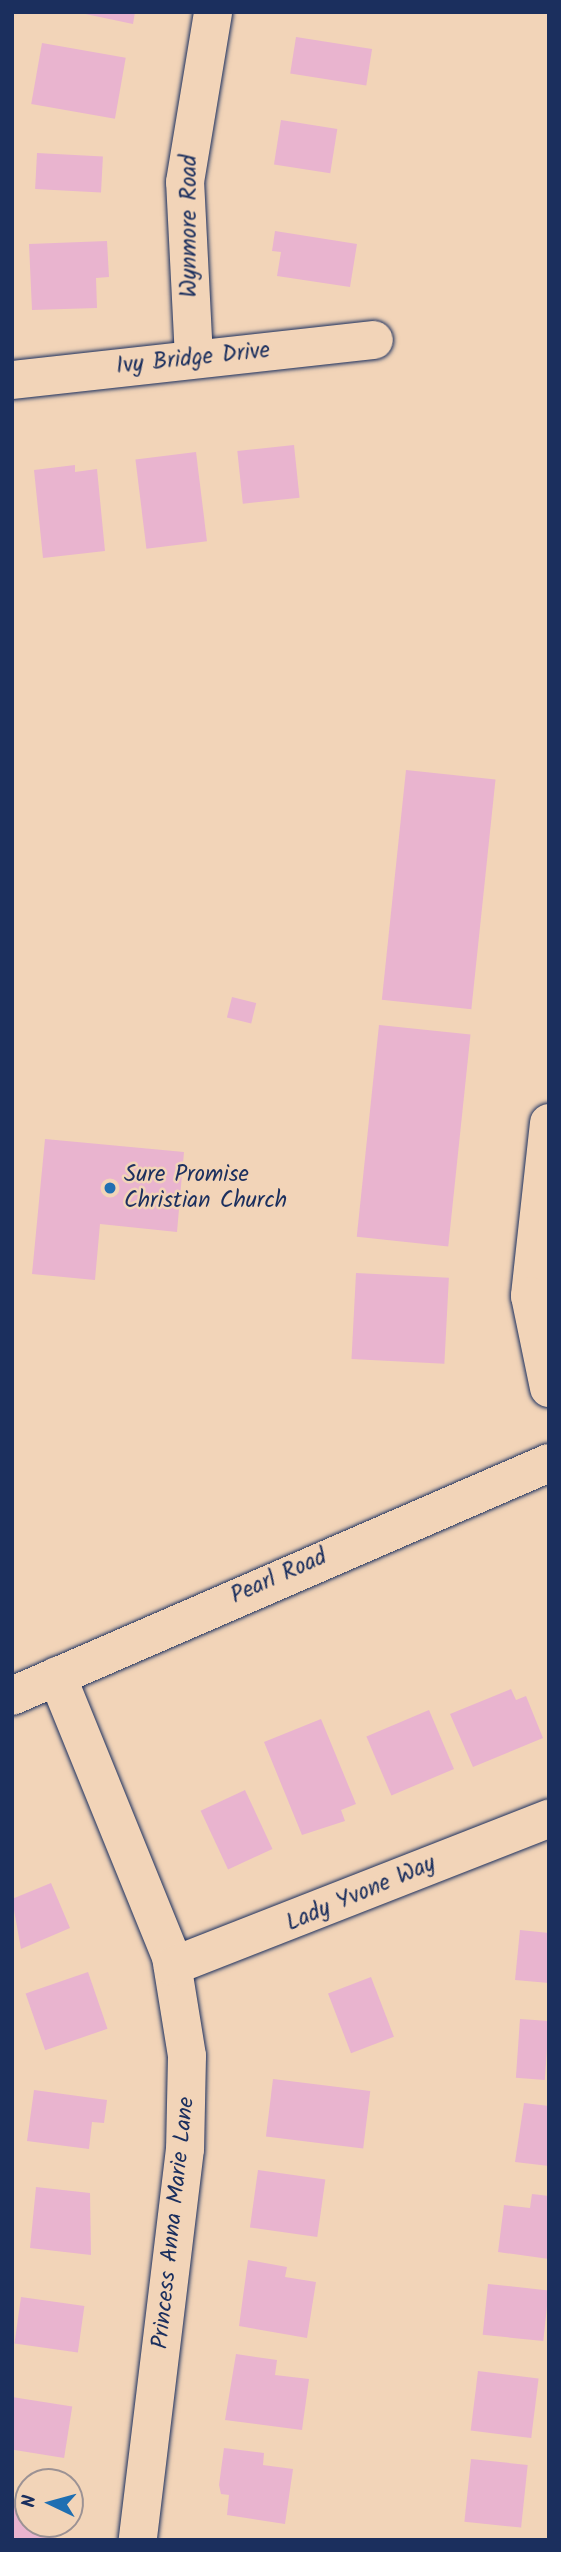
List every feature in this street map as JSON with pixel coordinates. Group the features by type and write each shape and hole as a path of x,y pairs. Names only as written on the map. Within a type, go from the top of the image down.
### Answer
{"street":[{"name":"Wynmore Road","path":"194,358 185,182 213,12"},
{"name":"Ivy Bridge Drive","path":"12,380 374,340"},
{"path":"549,1123 530,1296 549,1388"},
{"name":"Pearl Road","path":"12,1696 549,1463"},
{"name":"Princess Anna Marie Lane","path":"57,1676 173,1966 188,2100 138,2540"},
{"name":"Lady Yvone Way","path":"173,1966 549,1819"}],"building":[{"path":"76,12 135,12 133,24"},
{"path":"296,37 372,49 366,86 290,74"},
{"path":"42,43 126,58 115,119 31,104"},
{"path":"281,120 337,129 330,173 274,164"},
{"path":"37,153 103,156 101,192 35,189"},
{"path":"275,231 357,244 350,287 277,276 281,252 272,251"},
{"path":"107,241 109,277 96,278 97,308 32,310 29,244"},
{"path":"294,445 300,498 243,504 237,451"},
{"path":"196,452 207,541 146,549 135,459"},
{"path":"75,465 75,472 97,469 105,551 43,558 34,470"},
{"path":"406,770 496,779 471,1009 382,1000"},
{"path":"232,997 256,1003 251,1023 227,1017"},
{"path":"379,1025 470,1035 448,1246 357,1237"},
{"name":"Sure Promise Christian Church","path":"45,1139 184,1152 177,1232 100,1224 95,1280 32,1274"},
{"path":"356,1273 449,1278 444,1364 351,1359"},
{"path":"511,1689 516,1700 526,1696 543,1738 473,1767 450,1714"},
{"path":"429,1710 454,1769 391,1795 366,1737"},
{"path":"321,1719 356,1804 341,1810 345,1821 302,1835 264,1742"},
{"path":"245,1790 272,1849 228,1870 201,1811"},
{"path":"51,1883 70,1928 21,1949 12,1899"},
{"path":"520,1930 549,1933 549,1983 515,1980"},
{"path":"88,1972 108,2029 45,2050 26,1993"},
{"path":"371,1977 394,2037 351,2053 328,1993"},
{"path":"520,2019 549,2021 545,2080 516,2078"},
{"path":"273,2079 370,2091 363,2149 266,2137"},
{"path":"34,2090 107,2100 104,2123 92,2122 89,2149 27,2141"},
{"path":"524,2103 549,2106 549,2166 515,2162"},
{"path":"258,2170 325,2179 317,2237 250,2227"},
{"path":"36,2187 90,2193 91,2255 30,2248"},
{"path":"532,2194 549,2196 549,2259 498,2252 504,2205 530,2208"},
{"path":"248,2260 287,2267 285,2277 316,2282 307,2338 239,2326"},
{"path":"488,2284 549,2290 543,2341 483,2335"},
{"path":"21,2297 84,2306 78,2352 14,2344"},
{"path":"236,2354 277,2360 275,2375 309,2379 302,2430 225,2420"},
{"path":"478,2371 539,2378 531,2438 471,2431"},
{"path":"12,2397 72,2407 64,2458 12,2450"},
{"path":"224,2448 264,2453 263,2465 293,2469 285,2524 227,2515 229,2495 221,2494 219,2485"},
{"path":"471,2459 528,2465 521,2528 464,2522"},
{"path":"12,2504 14,2538 53,2540 12,2540"}],"place":[{"name":"Sure Promise Christian Church","path":"110,1188"}]}
